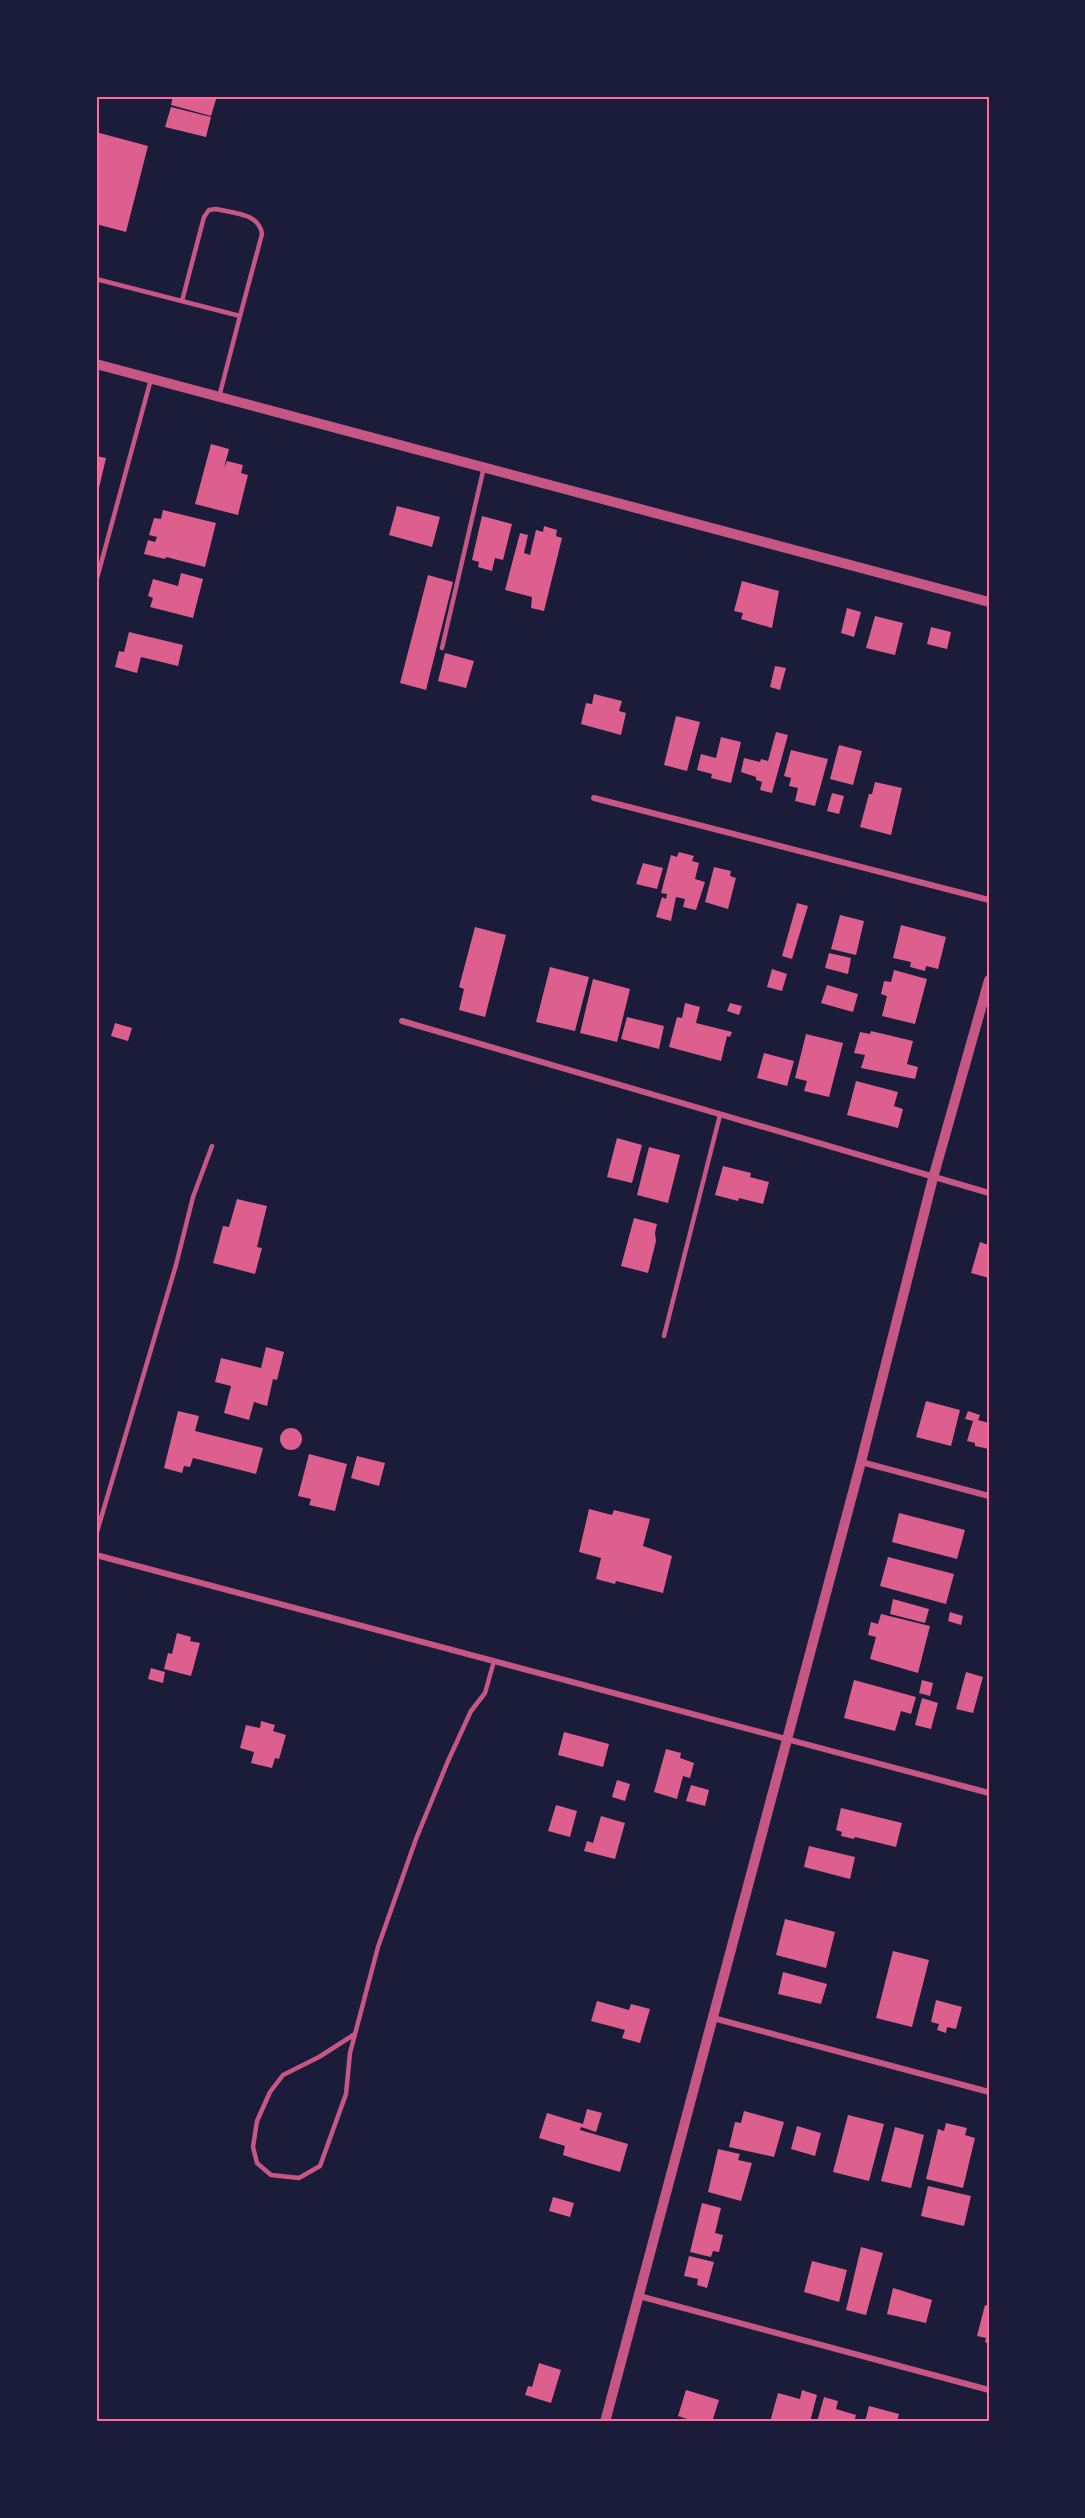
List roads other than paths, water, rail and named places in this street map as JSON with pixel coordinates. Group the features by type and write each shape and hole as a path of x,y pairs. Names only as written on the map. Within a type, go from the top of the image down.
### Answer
{"street":[{"path":"96,364 989,602"},
{"path":"594,798 989,900"},
{"path":"605,2422 861,1462 933,1178 989,980"},
{"path":"402,1021 989,1193"},
{"path":"861,1462 989,1496"},
{"path":"96,1555 989,1794"},
{"path":"713,2018 989,2092"},
{"path":"639,2296 989,2390"}],"lane":[{"path":"182,301 204,217 209,210 216,209 256,219 261,225 262,234 219,397"},
{"path":"96,279 240,316"},
{"path":"96,582 151,379"},
{"path":"442,648 484,467"},
{"path":"664,1336 720,1115"},
{"path":"96,1535 176,1265 193,1197 212,1146"},
{"path":"355,2034 319,2057 284,2075 270,2092 257,2121 253,2147 257,2163 271,2175 299,2178 320,2166 346,2094 350,2053 378,1947 416,1839 471,1711 485,1693 494,1661"}]}
